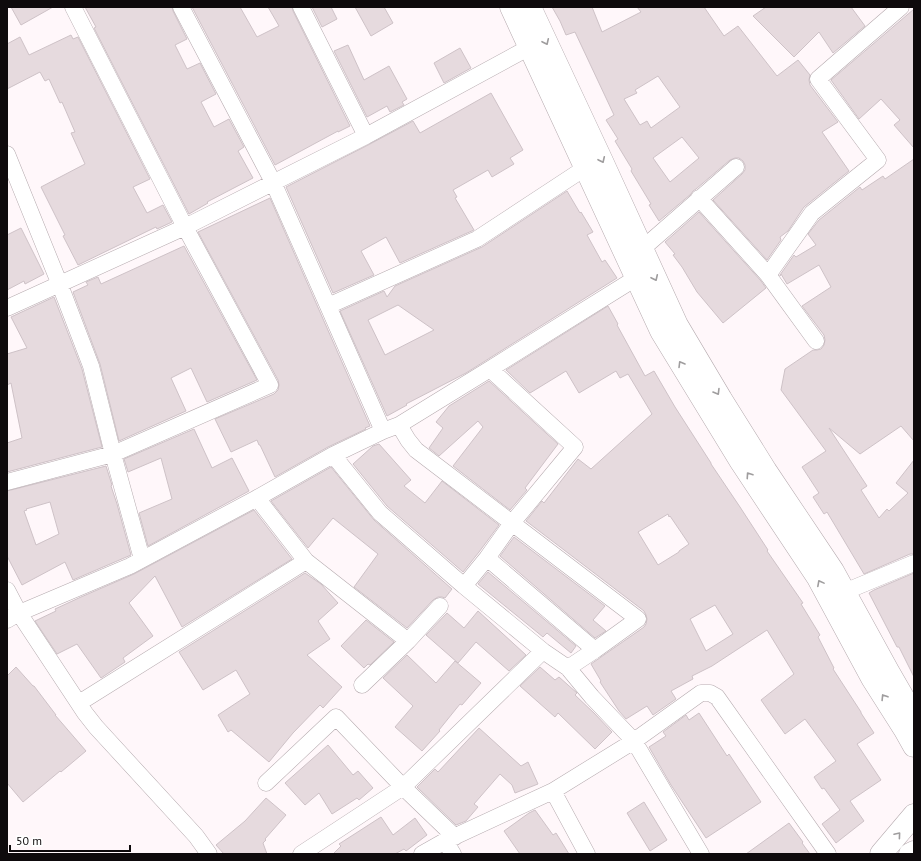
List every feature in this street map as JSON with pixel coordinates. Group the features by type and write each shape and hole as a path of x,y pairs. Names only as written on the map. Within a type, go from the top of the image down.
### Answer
{"highway":[{"path":"510,7 530,47 661,332 741,462 818,578 872,678 914,746"},
{"path":"530,7 677,325 766,471 834,571 844,592 914,716"},
{"path":"881,854 914,815"},
{"path":"910,854 914,852"}],"street":[{"path":"7,482 113,454 270,385 186,227 73,7"},
{"path":"181,7 273,182 383,431"},
{"path":"301,7 366,136"},
{"path":"768,275 812,213 878,160 818,79 901,7"},
{"path":"7,308 186,227 366,136 530,47"},
{"path":"7,154 91,366 113,454 142,559"},
{"path":"642,249 736,167"},
{"path":"328,306 476,239 585,168"},
{"path":"699,198 768,275 816,341"},
{"path":"13,616 130,566 257,498 333,455 399,425 636,278"},
{"path":"464,586 487,558 512,523 575,447 490,369"},
{"path":"399,425 416,450 638,619 568,668"},
{"path":"333,455 380,513 464,586 543,651 568,668 592,697 634,741 701,854"},
{"path":"257,498 306,561 408,641"},
{"path":"487,558 595,650"},
{"path":"79,703 306,561"},
{"path":"844,592 914,563"},
{"path":"7,590 13,616 54,667 96,728 196,836 209,854"},
{"path":"362,685 408,641 440,606"},
{"path":"301,854 403,787 543,651"},
{"path":"422,854 451,844 553,791 634,741 701,693 710,693 717,697 828,854"},
{"path":"266,783 336,717 403,787 451,844"},
{"path":"553,791 587,854"}],"building":[{"path":"11,7 53,7 21,25"},
{"path":"85,7 172,7 187,39 175,45 187,69 200,63 216,94 201,102 214,127 229,119 244,147 238,151 253,178 207,202 208,203 189,214 94,28 96,27"},
{"path":"192,7 240,7 257,37 279,26 268,7 292,7 350,126 275,165"},
{"path":"312,7 331,7 337,19 322,27"},
{"path":"355,7 384,7 393,23 371,36"},
{"path":"552,7 592,7 602,32 641,12 637,7 704,7 724,36 738,26 777,76 798,60 810,75 810,85 838,122 822,132 849,171 804,207 788,231 780,237 781,240 767,260 713,200 745,170 743,161 739,158 730,160 659,221 649,205 651,204 631,171 632,169 615,141 618,139 606,120 614,115 575,32 566,35","holes":["658,76 680,107 651,128 647,121 640,125 624,99 637,93 635,90","682,137 699,158 670,182 653,158"]},
{"path":"766,7 851,7 865,26 833,53 819,32 794,57 753,16"},
{"path":"914,9 914,148 894,125 900,120 881,99 859,119 831,80"},
{"path":"71,35 73,39 78,37 150,179 133,187 147,213 163,205 172,222 157,229 156,227 78,265 41,187 85,164 71,133 75,132 62,102 60,103 49,79 45,81 40,72 7,89 7,44 20,37 29,55"},
{"path":"348,45 364,80 389,66 407,99 402,102 404,105 390,112 387,106 367,117 334,51"},
{"path":"460,48 471,68 444,83 434,63"},
{"path":"491,93 523,150 510,158 514,164 492,177 488,170 453,190 457,197 455,198 474,230 400,263 386,237 361,251 374,275 333,293 286,187 413,121 420,133"},
{"path":"914,159 914,441 901,426 860,454 829,428 867,486 861,490 879,518 887,509 889,511 908,493 896,483 914,460 914,554 910,554 864,574 827,512 824,514 813,497 819,493 802,467 826,451 781,390 785,369 813,350 821,349 824,345 824,335 802,306 831,287 819,265 787,284 781,274 780,275 794,255 796,257 816,245 808,234 819,220 860,187 862,190 883,176 885,179"},
{"path":"567,191 593,232 587,235 602,262 605,260 617,278 466,373 406,404 407,405 387,416 340,311 384,291 387,297 395,286 482,247","holes":["398,305 434,330 385,355 368,320"]},
{"path":"270,198 370,426 328,447 275,477 257,440 231,452 215,419 274,394 278,390 279,385 278,380 198,232"},
{"path":"699,212 766,288 723,323 697,292 673,255 675,254 665,242"},
{"path":"21,228 44,274 25,284 24,281 7,290 7,235"},
{"path":"184,246 257,380 207,402 191,368 171,378 186,411 119,441 100,364 73,292 88,285 86,282 98,277 101,284"},
{"path":"54,297 82,369 102,447 7,472 7,443 22,438 11,383 7,385 7,354 27,348 11,317"},
{"path":"608,306 645,376 654,371 711,464 768,550 767,551 803,603 801,604 820,635 818,637 834,668 833,669 874,733 857,744 881,780 850,801 864,821 836,843 822,824 840,810 814,777 836,761 805,719 785,734 761,700 794,674 767,630 712,666 692,676 693,679 671,691 676,699 653,715 647,706 626,719 619,711 600,682 601,681 591,664 644,627 647,619 646,615 644,611 526,521 542,501 544,503 578,459 591,469 652,414 628,374 620,378 616,371 579,393 566,371 530,393 506,370","holes":["668,514 689,544 658,565 638,532","715,605 733,634 706,651 690,619"]},
{"path":"489,381 558,444 525,488 527,490 510,510 453,466 483,427 478,421 439,456 429,448 443,428 436,422 449,406"},
{"path":"194,429 212,468 232,458 249,491 148,546 139,513 172,499 161,458 128,472 124,459"},
{"path":"379,444 411,480 404,486 425,503 442,481 499,525 463,572 387,506 353,464 373,446"},
{"path":"106,466 131,555 73,580 65,562 22,585 7,556 7,491","holes":["50,502 59,534 36,545 24,511 27,510 26,509"]},
{"path":"331,467 374,520 452,589 445,598 438,597 433,600 407,628 354,587 378,554 333,518 308,548 271,501"},
{"path":"254,510 292,559 182,627 155,576 129,603 153,636 123,658 125,662 101,678 77,644 57,654 35,621 56,611 55,609 134,574"},
{"path":"514,537 605,606 593,620 606,631 595,638 500,556"},
{"path":"488,572 576,646 571,653 547,633 543,637 478,584"},
{"path":"305,573 321,584 338,603 318,621 330,639 307,655 342,687 323,708 320,705 293,733 269,762 231,730 228,732 218,715 250,694 236,670 203,690 179,652"},
{"path":"914,573 914,677 869,593"},
{"path":"478,611 526,655 509,671 476,642 458,663 426,635 447,613 464,628"},
{"path":"366,620 394,642 370,665 368,664 364,668 341,646"},
{"path":"407,655 436,683 455,661 481,683 462,705 460,704 439,730 440,731 422,751 395,727 413,706 383,678"},
{"path":"16,667 34,686 55,715 86,751 23,802 7,783 7,676"},
{"path":"540,667 555,680 559,677 577,693 575,695 612,732 595,749 558,713 555,717 520,686"},
{"path":"699,713 727,756 729,754 761,802 706,838 671,785 649,747 666,736 663,732 686,715 689,720"},
{"path":"479,728 521,766 528,762 538,784 515,793 512,785 500,774 474,804 478,807 466,821 456,825 417,787 435,769 438,772"},
{"path":"328,745 353,775 358,771 373,788 359,800 357,798 332,814 319,793 305,805 285,783"},
{"path":"266,798 286,815 263,843 267,854 224,854 216,845 245,821"},
{"path":"644,802 667,840 650,851 627,813"},
{"path":"535,810 553,835 556,833 569,854 520,854 504,831"},
{"path":"381,817 393,835 415,818 427,835 406,851 404,849 395,854 333,854 341,846 339,844"},
{"path":"789,823 810,854 746,854"}]}
